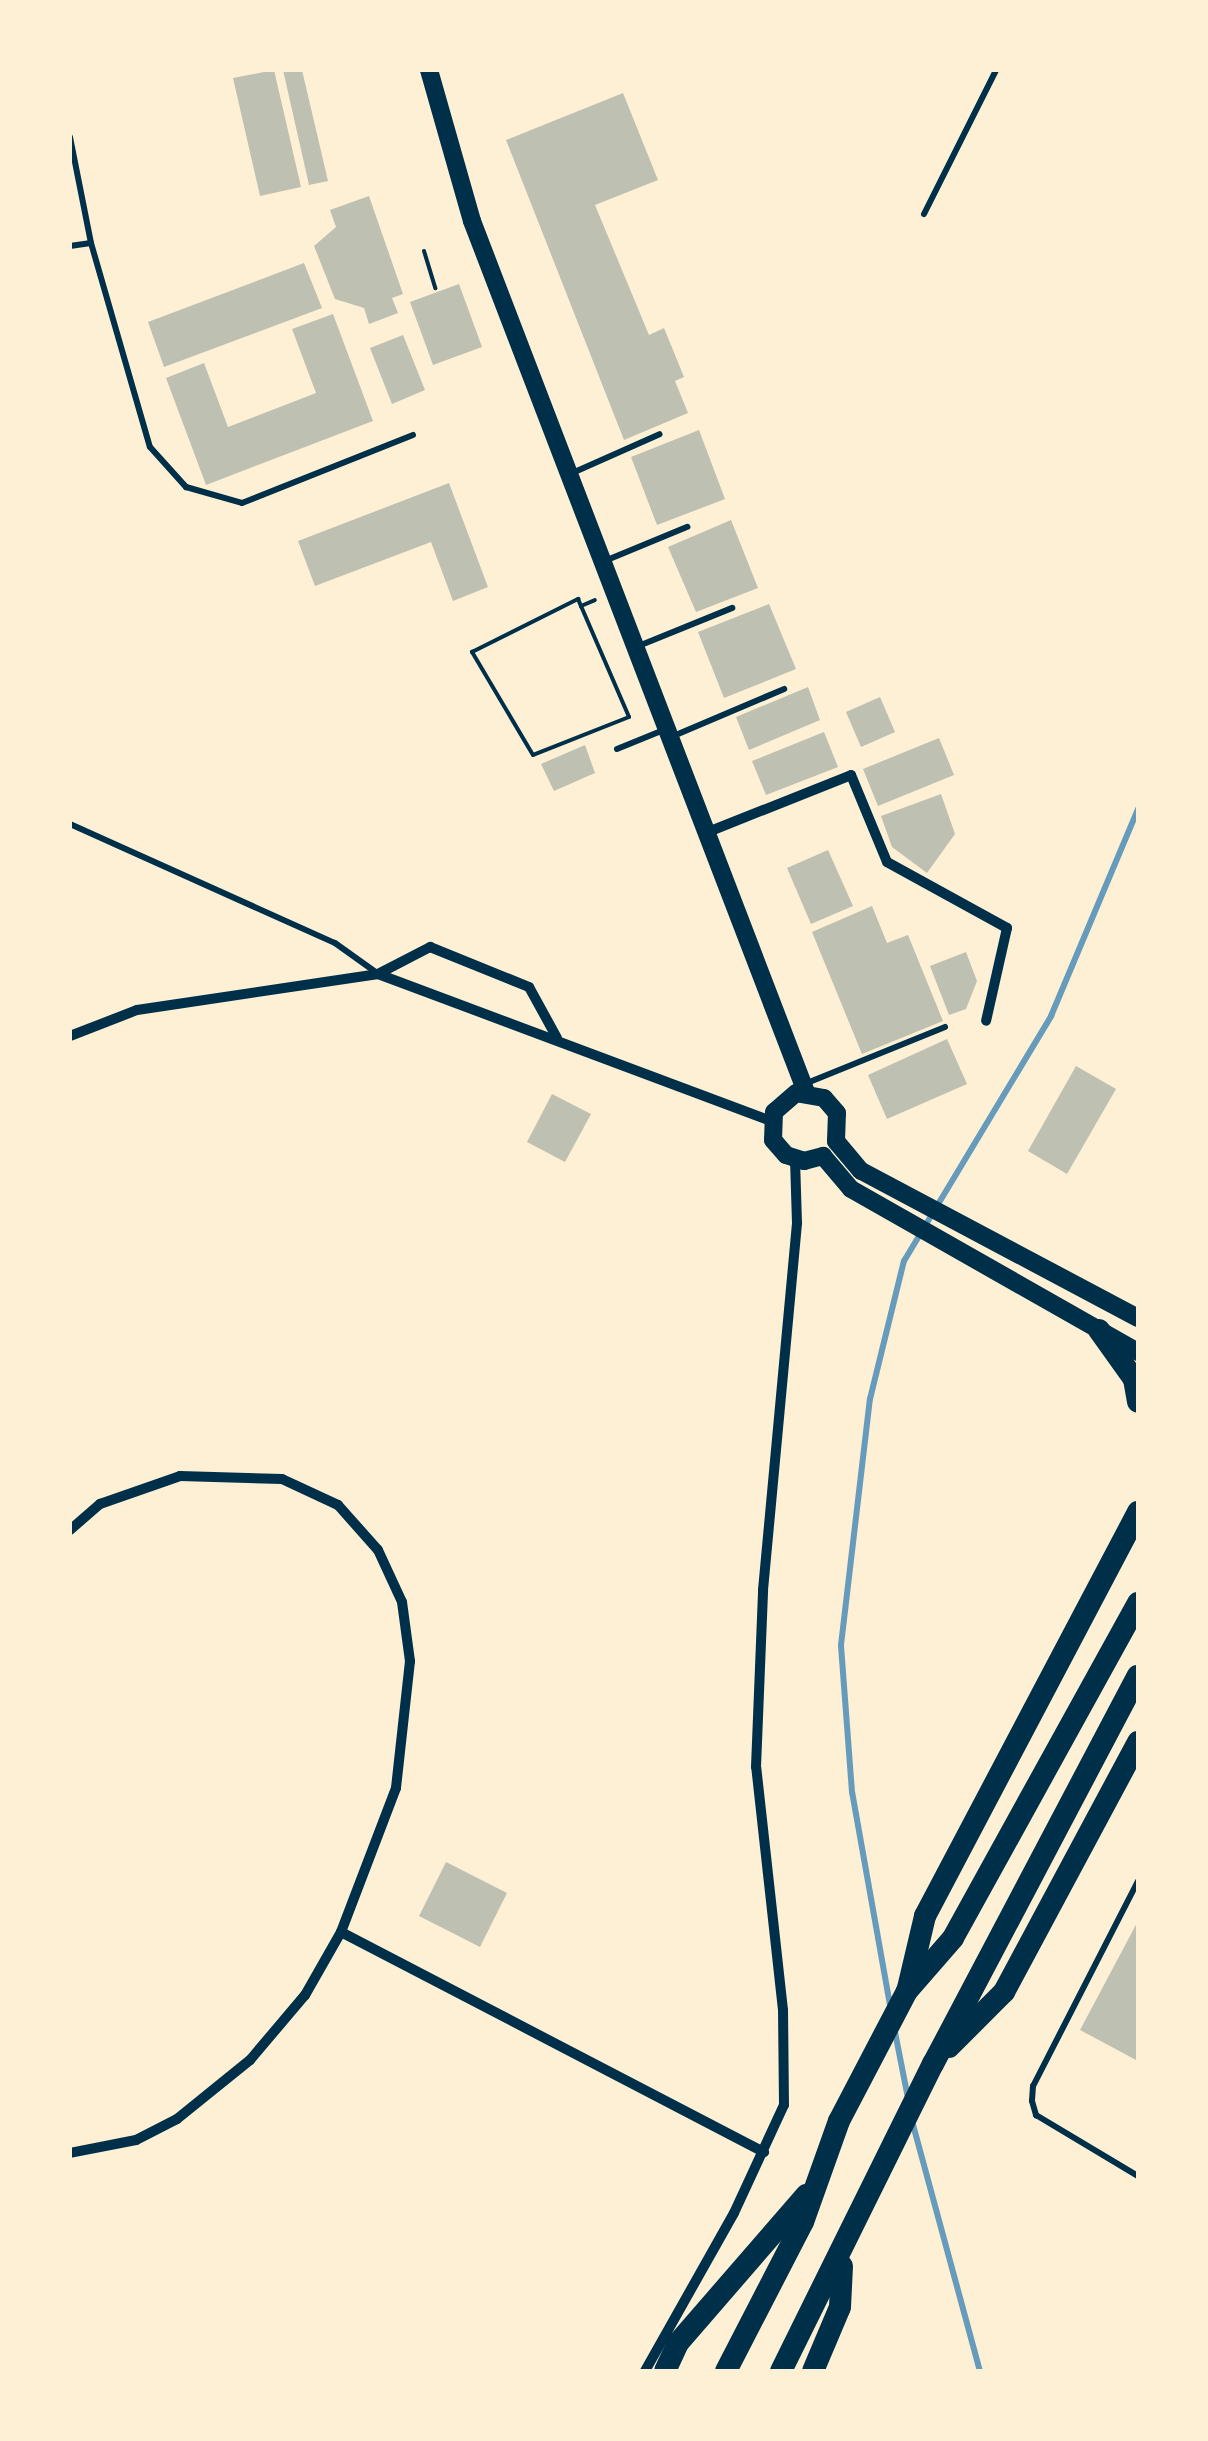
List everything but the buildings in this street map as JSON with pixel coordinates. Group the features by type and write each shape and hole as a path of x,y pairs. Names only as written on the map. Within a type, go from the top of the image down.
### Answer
{"main road":[{"path":"1099,1330 1134,1379 1138,1402"},
{"path":"907,1991 925,1916 1138,1512"},
{"path":"726,2371 817,2183 839,2121 907,1991 953,1938 1138,1603"},
{"path":"781,2371 842,2257 874,2180 932,2064 1138,1676"},
{"path":"932,2064 1004,1992 1138,1742"},
{"path":"664,2371 678,2343 817,2183"},
{"path":"813,2371 840,2307 842,2257"}],"street":[{"path":"428,70 472,221 566,475 708,832 804,1089 824,1098 837,1113 829,1149 851,1189 1138,1352"},
{"path":"708,832 851,775 887,862 1007,928 986,1021"},
{"path":"70,1036 137,1010 378,974 430,947 529,987 557,1038"},
{"path":"378,974 771,1121"},
{"path":"795,1160 778,1149 771,1121 787,1097 804,1089"},
{"path":"795,1160 829,1149"},
{"path":"829,1149 861,1171 1138,1318"},
{"path":"645,2371 764,2152 784,2105 784,2010 756,1767 763,1590 796,1223 795,1160"},
{"path":"70,1530 100,1504 180,1476 282,1479 338,1504 378,1550 402,1602 410,1661 406,1725 396,1788 341,1932 305,1994 250,2060 164,2126 136,2140 70,2153"},
{"path":"341,1932 764,2152"}],"lane":[{"path":"924,214 996,70"},
{"path":"70,137 91,243 150,447 186,487 242,503 413,435"},
{"path":"70,246 91,243"},
{"path":"566,475 660,434"},
{"path":"601,562 687,527"},
{"path":"634,648 732,608"},
{"path":"617,749 784,689"},
{"path":"70,824 335,943 378,974"},
{"path":"804,1089 945,1026"},
{"path":"1138,1881 1033,2086 1032,2101 1036,2115 1138,2176"}],"path":[{"path":"424,252 435,288"},
{"path":"578,600 582,606 629,717 533,755 472,652 578,600"}],"waterway":[{"path":"890,2005 852,1792 841,1645 870,1399 904,1261 1051,1016 1138,809"},
{"path":"895,2032 908,2098"},
{"path":"912,2121 980,2371"}]}
